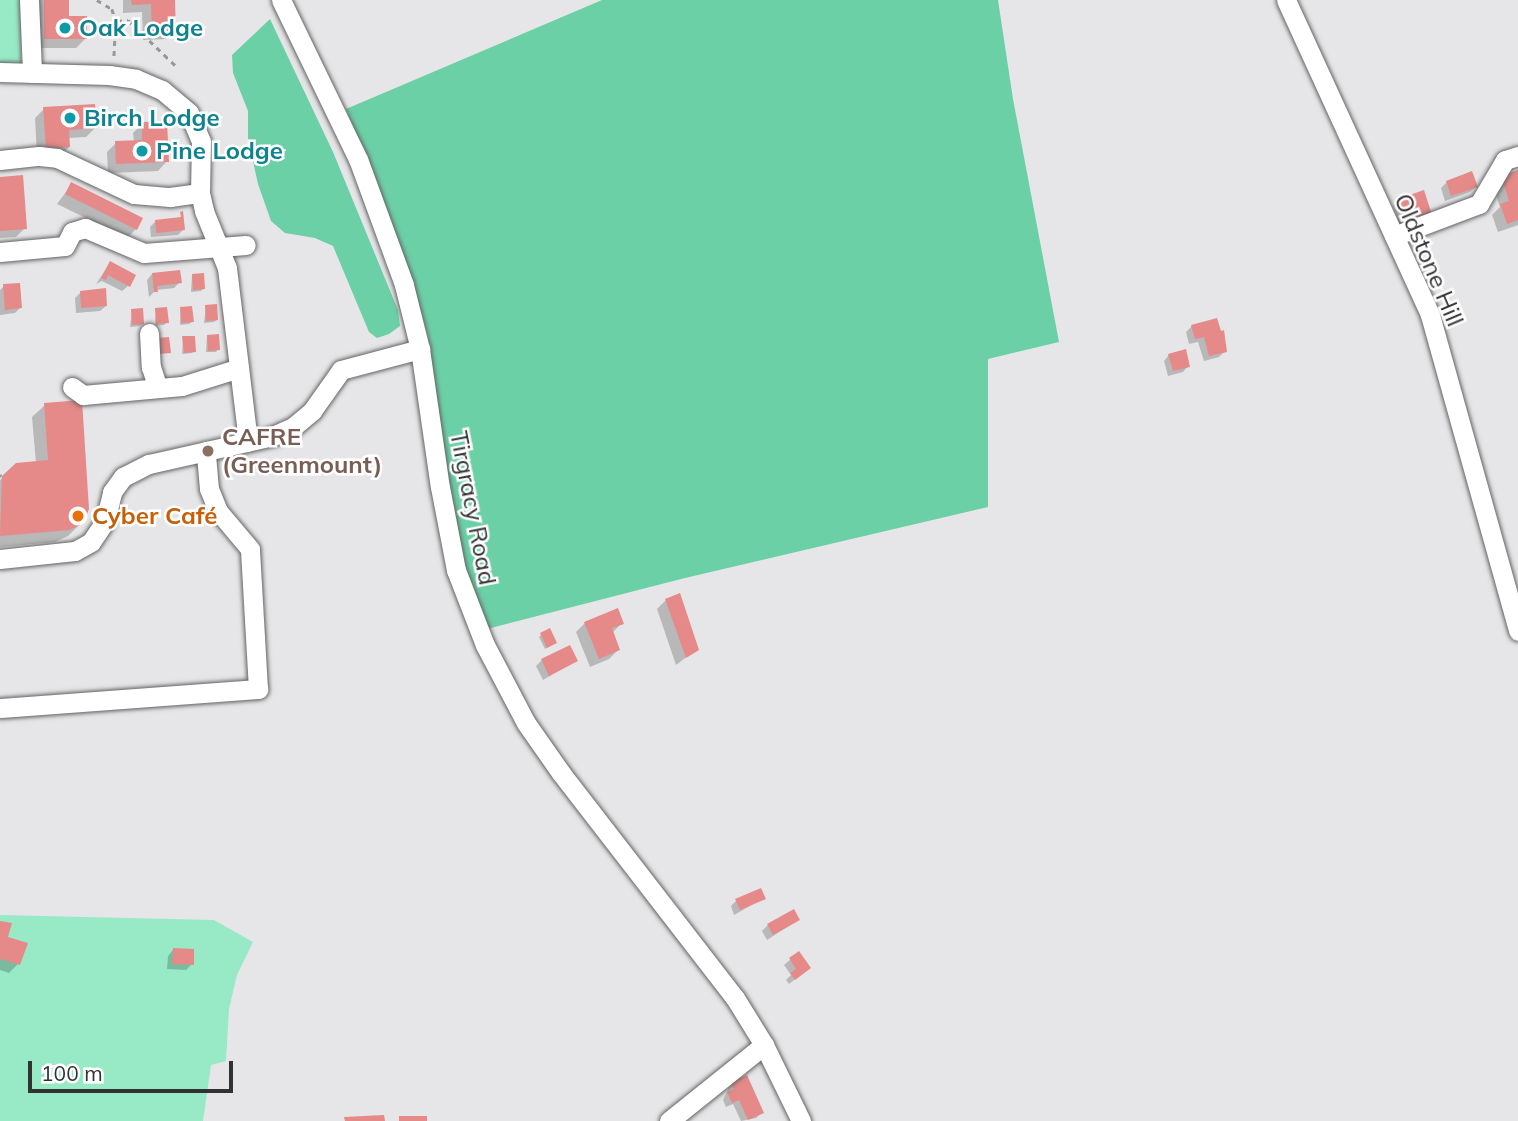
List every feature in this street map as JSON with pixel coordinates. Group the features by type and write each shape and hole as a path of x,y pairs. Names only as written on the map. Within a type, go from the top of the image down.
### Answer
{"street":[{"path":"29,0 32,73"},
{"name":"Tirgracy Road","path":"281,0 358,159 404,285 420,349 440,487 456,570 470,611 526,723 594,808 718,974 764,1045 801,1121"},
{"name":"Oldstone Hill","path":"1286,0 1430,315 1518,631"},
{"path":"0,72 109,75 152,85 189,113 201,141 201,193 204,212 220,245 227,268 248,442"},
{"path":"0,160 39,156 57,158 134,194 170,197 201,193"},
{"path":"1394,236 1479,204 1505,160 1518,156"},
{"path":"0,252 65,246 72,232 85,228 144,253 246,245"},
{"path":"149,333 151,367 158,388"},
{"path":"0,559 75,551 91,542 104,521 112,492 123,477 149,464 248,442 293,427 312,411 341,370 420,349"},
{"path":"72,387 83,395 158,388 191,384 239,368"},
{"path":"0,708 257,689 250,549 218,511 209,489 206,452"},
{"path":"669,1121 764,1045"}],"path":[{"path":"97,0 112,9 116,21 115,55 109,75"},
{"path":"116,21 128,20 178,68"}],"green space":[{"path":"0,0 21,0 21,63 0,63"},
{"path":"602,0 998,0 1013,99 1059,342 988,359 988,507 685,578 487,629 465,578 452,518 428,336 404,256 346,109"},
{"path":"270,19 333,152 398,310 400,326 389,334 377,338 369,332 333,246 315,238 285,233 271,221 258,184 248,139 248,111 233,73 232,55"},
{"path":"0,915 214,920 253,942 237,975 229,1009 226,1061 211,1065 203,1121 0,1121"}],"building":[{"name":"Oak Lodge","path":"44,0 69,0 69,16 87,16 87,39 44,39"},
{"path":"131,0 175,0 176,31 152,32 151,4 132,5"},
{"name":"Birch Lodge","path":"95,104 97,128 69,130 70,147 46,149 43,107"},
{"name":"Pine Lodge","path":"167,121 169,162 116,164 115,141 142,140 142,122"},
{"path":"1518,170 1518,220 1507,224 1500,204 1509,201 1501,176"},
{"path":"1472,171 1478,187 1451,196 1446,181"},
{"path":"23,175 27,229 0,231 0,177"},
{"path":"71,182 143,218 137,230 65,194"},
{"path":"1424,190 1432,215 1407,224 1398,199"},
{"path":"183,211 185,230 156,233 155,220 181,217 180,212"},
{"path":"110,261 136,275 130,287 108,275 106,280 101,278"},
{"path":"180,270 182,283 157,286 158,292 154,292 152,273"},
{"path":"204,273 205,289 193,290 192,274"},
{"path":"20,283 22,308 5,310 3,284"},
{"path":"106,288 107,306 81,308 80,291"},
{"path":"217,304 218,320 206,321 205,305"},
{"path":"192,306 194,322 181,323 180,307"},
{"path":"167,307 169,323 156,324 155,308"},
{"path":"143,308 144,324 132,325 131,309"},
{"path":"1217,318 1221,331 1224,330 1227,352 1209,356 1204,337 1195,339 1191,325"},
{"path":"219,334 220,350 208,351 207,335"},
{"path":"182,336 195,336 196,352 184,353"},
{"path":"169,337 171,353 159,354 157,338"},
{"path":"1186,349 1190,367 1173,371 1168,354"},
{"path":"82,400 89,509 83,524 69,530 0,536 2,476 16,463 48,460 44,403"},
{"path":"680,593 699,650 686,658 665,599"},
{"path":"618,608 624,624 612,628 620,650 599,659 584,622"},
{"path":"550,628 557,643 547,648 540,633"},
{"path":"570,645 578,661 549,676 541,659"},
{"path":"761,888 766,899 740,910 735,899"},
{"path":"794,909 800,920 773,935 767,924"},
{"path":"0,921 12,923 8,937 28,943 20,965 0,959"},
{"path":"173,948 194,949 194,965 172,964"},
{"path":"799,951 811,968 795,980 790,973 796,969 789,958"},
{"path":"747,1075 764,1113 748,1120 739,1100 732,1103 727,1092 734,1089 730,1082"},
{"path":"384,1115 385,1121 345,1121 344,1117"},
{"path":"399,1116 427,1116 427,1121 399,1121"}],"place":[{"name":"Oak Lodge","path":"65,28"},
{"name":"Birch Lodge","path":"70,118"},
{"name":"Pine Lodge","path":"142,151"},
{"name":"CAFRE (Greenmount)","path":"208,451"},
{"name":"Cyber Café","path":"78,516"}]}
